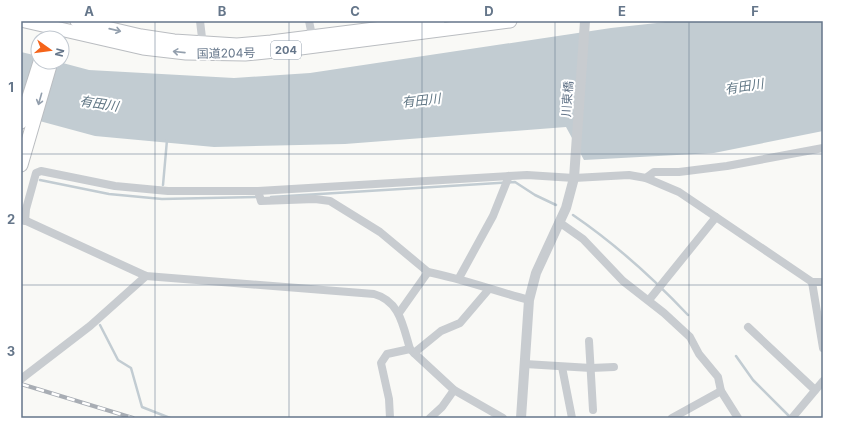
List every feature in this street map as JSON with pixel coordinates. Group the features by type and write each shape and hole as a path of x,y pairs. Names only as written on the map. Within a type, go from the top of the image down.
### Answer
{"highway":[{"name":"国道204号","path":"25,21 144,48 203,48 238,44 313,42 438,21"},
{"name":"国道204号","path":"77,21 141,36 203,48"},
{"name":"国道204号","path":"391,28 510,21"},
{"path":"21,122 37,70"},
{"path":"21,165 49,70"}],"street":[{"path":"200,21 203,48"},
{"path":"309,21 313,42"},
{"name":"川東橋","path":"521,418 529,300 536,273 572,191 585,25"},
{"path":"646,178 654,172 679,172 727,166 823,148"},
{"path":"503,418 454,390 412,351 399,313 385,296 146,276 23,220 36,173 41,171 115,186 160,190 258,191 540,174 610,175 646,178 678,192 812,282 823,282"},
{"path":"459,278 493,216 508,176"},
{"path":"330,201 334,186"},
{"path":"258,191 261,201 315,199 330,201 380,232 428,272 459,278 489,289 529,300"},
{"path":"648,300 716,217"},
{"path":"559,222 583,239 623,281 648,300 690,337 699,354 718,377 721,391 738,418"},
{"path":"399,313 428,272"},
{"path":"21,379 102,316 146,276"},
{"path":"812,282 823,348"},
{"path":"393,417 381,363 387,354 412,351 441,330 460,323 489,289"},
{"path":"748,327 815,390"},
{"path":"589,341 593,410"},
{"path":"525,364 590,368 614,367"},
{"path":"562,367 572,418"},
{"path":"792,418 823,380"},
{"path":"430,418 442,407 454,390"},
{"path":"672,418 721,391"}],"water":[{"name":"有田川","path":"675,21 823,21 823,131 714,153 584,160 566,127 345,144 214,147 95,136 21,116 21,52 30,54 30,70 70,70 70,65 89,70 234,78 310,73 611,28"}],"waterway":[{"path":"163,185 167,140"},
{"path":"40,180 109,194 162,199 258,197"},
{"path":"271,197 515,182 535,195 556,205"},
{"path":"573,215 633,262 688,315"},
{"path":"100,325 118,360 131,368 142,407 170,418"},
{"path":"736,356 753,380 790,417"}],"railway":[{"path":"21,384 133,418"}]}
